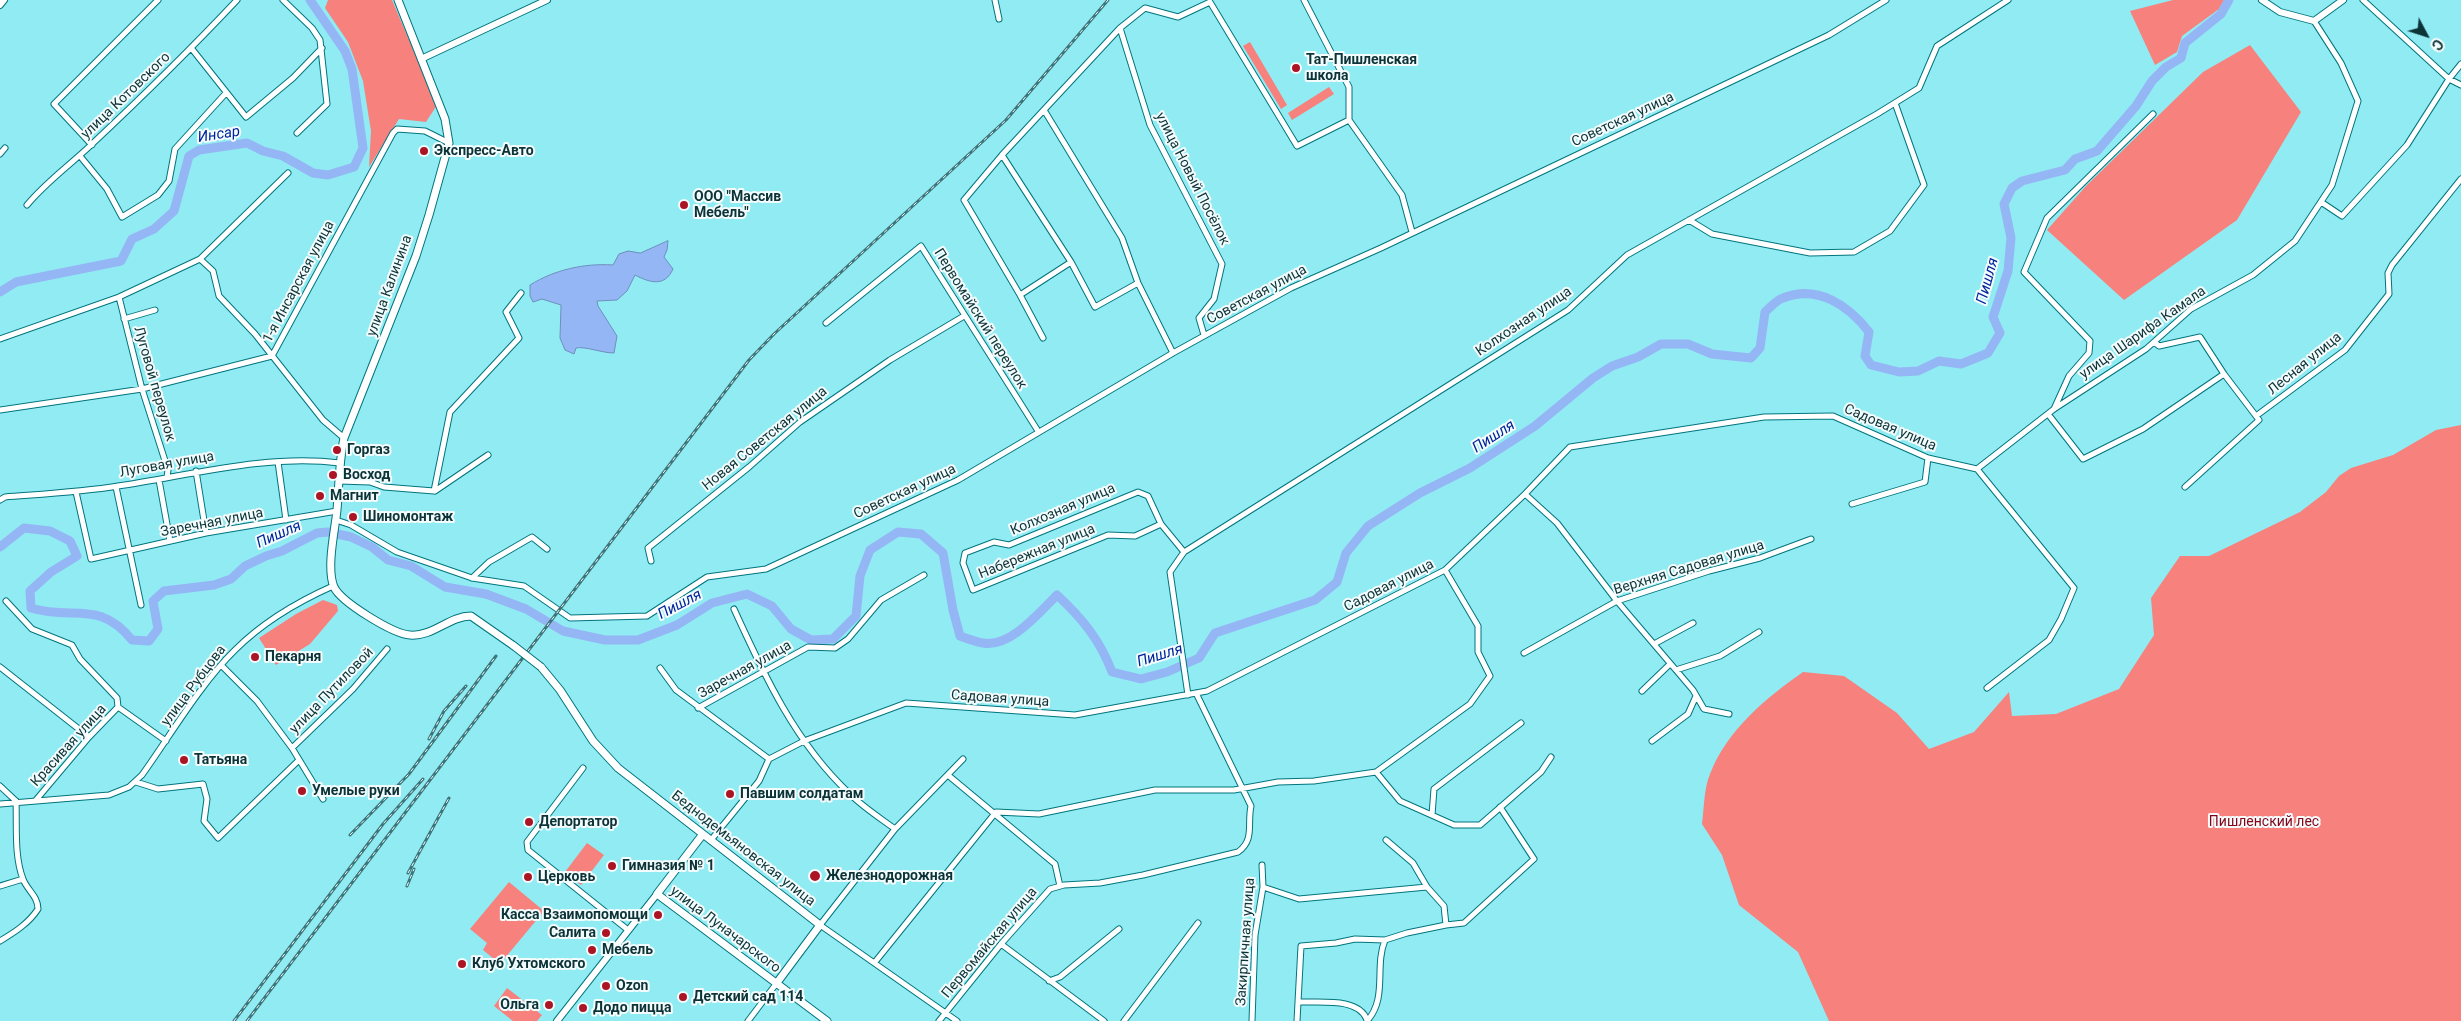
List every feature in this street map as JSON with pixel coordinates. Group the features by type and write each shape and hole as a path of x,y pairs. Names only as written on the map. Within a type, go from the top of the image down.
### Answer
{"main road":[{"name":"улица Калинина","path":"333,586 333,546 344,438 416,256 449,143 445,119 398,0"},
{"name":"Беднодемьяновская улица","path":"333,586 341,597 353,606 401,633 420,635 455,619 471,616 541,667 560,690 593,741 613,762 820,925"},
{"path":"657,894 703,834"},
{"name":"улица Луначарского","path":"657,894 827,1021"},
{"path":"776,984 820,925"}],"street":[{"path":"0,5 4,0"},
{"path":"92,145 54,104 158,0"},
{"name":"улица Котовского","path":"27,205 38,191 92,145 192,49 237,0"},
{"path":"283,0 312,28 322,48 327,104 297,133"},
{"path":"421,59 547,0"},
{"path":"996,0 999,19"},
{"path":"1304,0 1349,87 1349,120 1402,195 1412,232"},
{"name":"Советская улица","path":"472,578 524,586 570,618 647,616 707,577 766,570 950,484 1204,335 1291,288 1829,35 1886,0"},
{"name":"Колхозная улица","path":"1188,695 1170,572 1184,552 1568,310 1627,255 1919,88 1937,46 2008,0"},
{"path":"2262,0 2280,12 2314,21 2343,0"},
{"path":"2363,0 2448,78 2461,85"},
{"path":"1043,338 964,200 1002,155 1120,28 1145,8 1178,17 1210,2 1297,146 1349,120"},
{"name":"улица Шарифа Камала","path":"1977,469 2054,409 2154,342 2191,309 2253,275 2295,242 2332,186 2358,102 2341,63 2314,21"},
{"name":"улица Новый Посёлок","path":"1120,28 1150,125 1222,264 1214,299 1198,318 1204,335"},
{"path":"192,49 246,117 293,78 322,48"},
{"path":"2321,202 2342,216 2407,145 2448,78 2461,64"},
{"path":"80,156 107,189 122,217 158,195 169,181 175,149 226,93"},
{"path":"1689,220 1712,234 1810,253 1854,252 1890,230 1924,184 1895,103"},
{"path":"1044,110 1122,238 1138,283 1173,353"},
{"path":"2054,409 2069,376 2089,353 2090,341 2024,272 2047,218 2153,114"},
{"name":"1-я Инсарская улица","path":"0,410 142,389 272,356 396,129 425,131 449,143"},
{"path":"0,154 5,148"},
{"path":"1002,155 1071,262 1096,308 1138,283"},
{"path":"0,339 119,297 200,259 288,173"},
{"name":"Лесная улица","path":"2185,487 2259,420 2256,416 2345,350 2389,294 2388,273 2392,265 2461,179"},
{"name":"Первомайский переулок","path":"826,323 921,246 1038,432"},
{"path":"200,259 213,272 219,296 254,334 323,420 344,438"},
{"path":"1020,295 1071,262"},
{"path":"434,491 450,412 519,338 506,312 521,293"},
{"name":"Луговой переулок","path":"119,297 142,389 168,470 167,477"},
{"path":"124,319 155,310"},
{"name":"Новая Советская улица","path":"651,562 648,548 749,467 800,422 890,360 964,316"},
{"path":"2154,342 2159,346 2200,337 2224,374 2256,416"},
{"path":"2048,414 2083,459 2143,429 2224,374"},
{"name":"Садовая улица","path":"769,759 804,741 906,703 1074,715 1207,691 1445,570 1525,494 1570,447 1764,417 1833,416 1928,458 1977,469"},
{"path":"339,481 370,482 384,487 434,491 488,455"},
{"path":"1852,504 1925,482 1928,458"},
{"name":"Луговая улица","path":"0,500 5,497 116,487 159,480 196,471 278,462 310,460 340,463"},
{"path":"278,462 286,520"},
{"path":"1977,469 2074,588 2061,619 2049,640 1987,688"},
{"path":"196,471 206,533"},
{"path":"159,480 170,542"},
{"path":"116,487 141,605"},
{"name":"Заречная улица","path":"76,492 90,558 130,551 206,533 337,511"},
{"name":"Колхозная улица","path":"973,590 963,563 965,553 994,542 1009,545 1138,492 1148,496 1161,524"},
{"path":"1525,494 1557,522 1617,601 1676,670 1704,710 1729,714"},
{"path":"336,523 351,525 397,552 472,578 489,562 532,537 546,549"},
{"path":"1161,524 1184,552"},
{"name":"Набережная улица","path":"973,590 1108,535 1135,536 1161,524"},
{"name":"Верхняя Садовая улица","path":"1524,653 1617,601 1709,571 1760,558 1811,539"},
{"path":"875,962 996,812 1039,814 1155,790 1242,790 1278,782 1314,781 1376,772 1470,704 1490,676 1478,652 1478,626 1445,570"},
{"name":"Заречная улица","path":"698,708 763,674 808,647 835,648 848,639 881,600 924,575"},
{"name":"улица Рубцова","path":"136,782 221,665 250,636 296,603 333,586"},
{"path":"6,601 32,629 72,645 80,659 118,698 118,707 166,741"},
{"path":"734,610 763,674 804,741 850,794 895,829"},
{"path":"1654,644 1693,623"},
{"path":"1676,670 1720,656 1758,632"},
{"name":"улица Путиловой","path":"292,748 353,689 387,649"},
{"path":"1642,691 1670,664"},
{"path":"221,665 258,701 292,748 322,799"},
{"path":"0,667 89,737"},
{"path":"660,668 676,690 769,759 759,780 711,840"},
{"path":"1196,693 1242,790"},
{"path":"1652,741 1688,714 1696,696"},
{"name":"Красивая улица","path":"36,800 89,737 118,707"},
{"path":"1432,815 1434,790 1522,723"},
{"path":"1376,772 1400,801 1454,825 1480,825 1541,772 1551,757"},
{"path":"820,925 895,829 964,759"},
{"path":"0,804 16,801 109,795 122,791 136,782 158,789 203,784 207,799 204,820 218,838 299,760"},
{"path":"583,768 527,842 528,850 570,886 628,930"},
{"path":"949,776 1055,864 1060,886"},
{"path":"0,786 16,801 19,865 23,879 36,897 38,909 27,922 0,941"},
{"name":"Первомайская улица","path":"939,1021 1001,944 1050,889 1143,875 1238,852 1245,847 1251,833 1248,819 1250,806 1242,790"},
{"path":"1297,1021 1300,946 1336,943 1354,939 1385,940 1407,933 1464,923 1534,859 1500,808"},
{"path":"1386,840 1413,863 1427,887 1444,906 1446,925"},
{"name":"Закирпичная улица","path":"1252,1021 1255,935 1263,887 1262,864"},
{"path":"0,886 23,879"},
{"path":"1263,887 1299,899 1427,887"},
{"path":"557,1021 657,894"},
{"path":"1124,1021 1198,922"},
{"name":"Беднодемьяновская улица","path":"820,925 957,1021"},
{"path":"1049,981 1060,977 1119,929"},
{"path":"1299,1002 1352,1005 1361,1009 1367,1020 1372,1016 1379,1001 1380,953 1385,940"},
{"path":"1001,944 1104,1021"},
{"path":"748,1021 776,984"}],"green space":[{"path":"328,0 392,0 437,105 426,122 399,119 369,167 371,131 363,81 348,42 325,8"},
{"path":"2173,0 2224,0 2219,9 2182,36 2177,52 2155,65 2130,11"},
{"path":"1250,42 1287,105 1281,109 1243,46"},
{"path":"2250,45 2301,112 2237,220 2124,300 2047,230 2086,186 2203,72"},
{"path":"1329,87 1334,94 1292,120 1288,113"},
{"name":"Пишленский лес","path":"2461,425 2461,1021 1829,1021 1798,952 1739,905 1722,855 1702,824 1706,785 1710,774 1726,743 1749,716 1803,672 1844,676 1897,713 1929,749 1974,732 2009,692 2012,716 2056,714 2119,689 2154,635 2151,598 2180,556 2209,556 2300,512 2326,492 2339,476 2351,468 2393,455 2436,430"},
{"path":"323,600 337,605 338,611 310,644 276,665 259,638 296,614"},
{"path":"587,843 604,855 581,885 565,872"},
{"path":"509,882 544,911 500,964 483,950 487,943 470,929"},
{"path":"507,988 542,1015 537,1021 513,1021 494,1006"}],"water":[{"path":"668,241 664,257 673,269 666,279 657,282 635,275 627,291 617,300 597,301 598,306 617,336 614,353 576,348 574,354 565,350 560,338 561,305 542,299 533,302 530,296 530,285 549,275 580,266 613,265 619,254 628,251 640,253"}],"waterway":[{"name":"Инсар","path":"0,292 16,282 121,261 132,239 154,229 174,211 189,156 199,150 247,143 263,151 283,156 313,173 328,175 354,167 363,148 352,69 345,51 310,0"},
{"name":"Пишля","path":"0,547 24,528 50,531 70,541 77,556 51,572 30,591 31,608 60,613 97,615 120,627 132,640 149,641 158,629 153,601 164,591 214,585 231,579 245,566 282,551 317,533 328,532 351,537 372,547 388,560 411,566 445,587 486,594 526,609 563,631 605,640 638,640 677,625 712,603 747,594 772,606 791,629 811,640 833,639 856,616 860,576 870,550 898,532 921,534 943,553 953,610 960,636 983,643 1004,640 1024,627 1057,595 1089,630 1102,650 1112,672 1141,679 1167,672 1199,658 1215,633 1315,600 1337,582 1346,553 1368,526 1420,493 1470,468 1535,426 1593,378 1612,366 1638,357 1661,344 1688,344 1712,354 1751,358 1760,348 1765,312 1780,299 1796,294 1808,294 1832,300 1861,322 1869,332 1865,356 1871,365 1899,372 1918,371 1939,361 1961,364 1988,353 2000,333 1993,317 2008,271 2011,238 2004,204 2012,188 2022,181 2065,170 2075,159 2097,151 2136,106 2152,81 2166,67 2181,58 2185,43 2221,14 2229,0"}],"railway":[{"path":"247,1021 749,360 774,334 1006,120 1108,0"},
{"path":"350,835 409,774 496,656"},
{"path":"429,739 444,711 466,686"},
{"path":"234,1021 383,824 423,779"},
{"path":"408,873 449,798"},
{"path":"407,886 414,869"}],"place":[{"name":"Тат-Пишленская школа","path":"1296,68"},
{"name":"Экспресс-Авто","path":"424,151"},
{"name":"ООО \"Массив Мебель\"","path":"684,205"},
{"name":"Горгаз","path":"337,450"},
{"name":"Восход","path":"333,475"},
{"name":"Магнит","path":"320,496"},
{"name":"Шиномонтаж","path":"353,517"},
{"name":"Пекарня","path":"255,657"},
{"name":"Татьяна","path":"184,760"},
{"name":"Умелые руки","path":"302,791"},
{"name":"Павшим солдатам","path":"730,794"},
{"name":"Депортатор","path":"529,822"},
{"name":"Гимназия № 1","path":"612,866"},
{"name":"Железнодорожная","path":"815,876"},
{"name":"Церковь","path":"528,877"},
{"name":"Касса Взаимопомощи","path":"658,915"},
{"name":"Салита","path":"606,933"},
{"name":"Мебель","path":"592,950"},
{"name":"Клуб Ухтомского","path":"462,964"},
{"name":"Ozon","path":"606,986"},
{"name":"Детский сад 114","path":"683,997"},
{"name":"Ольга","path":"549,1005"},
{"name":"Додо пицца","path":"583,1008"}]}
